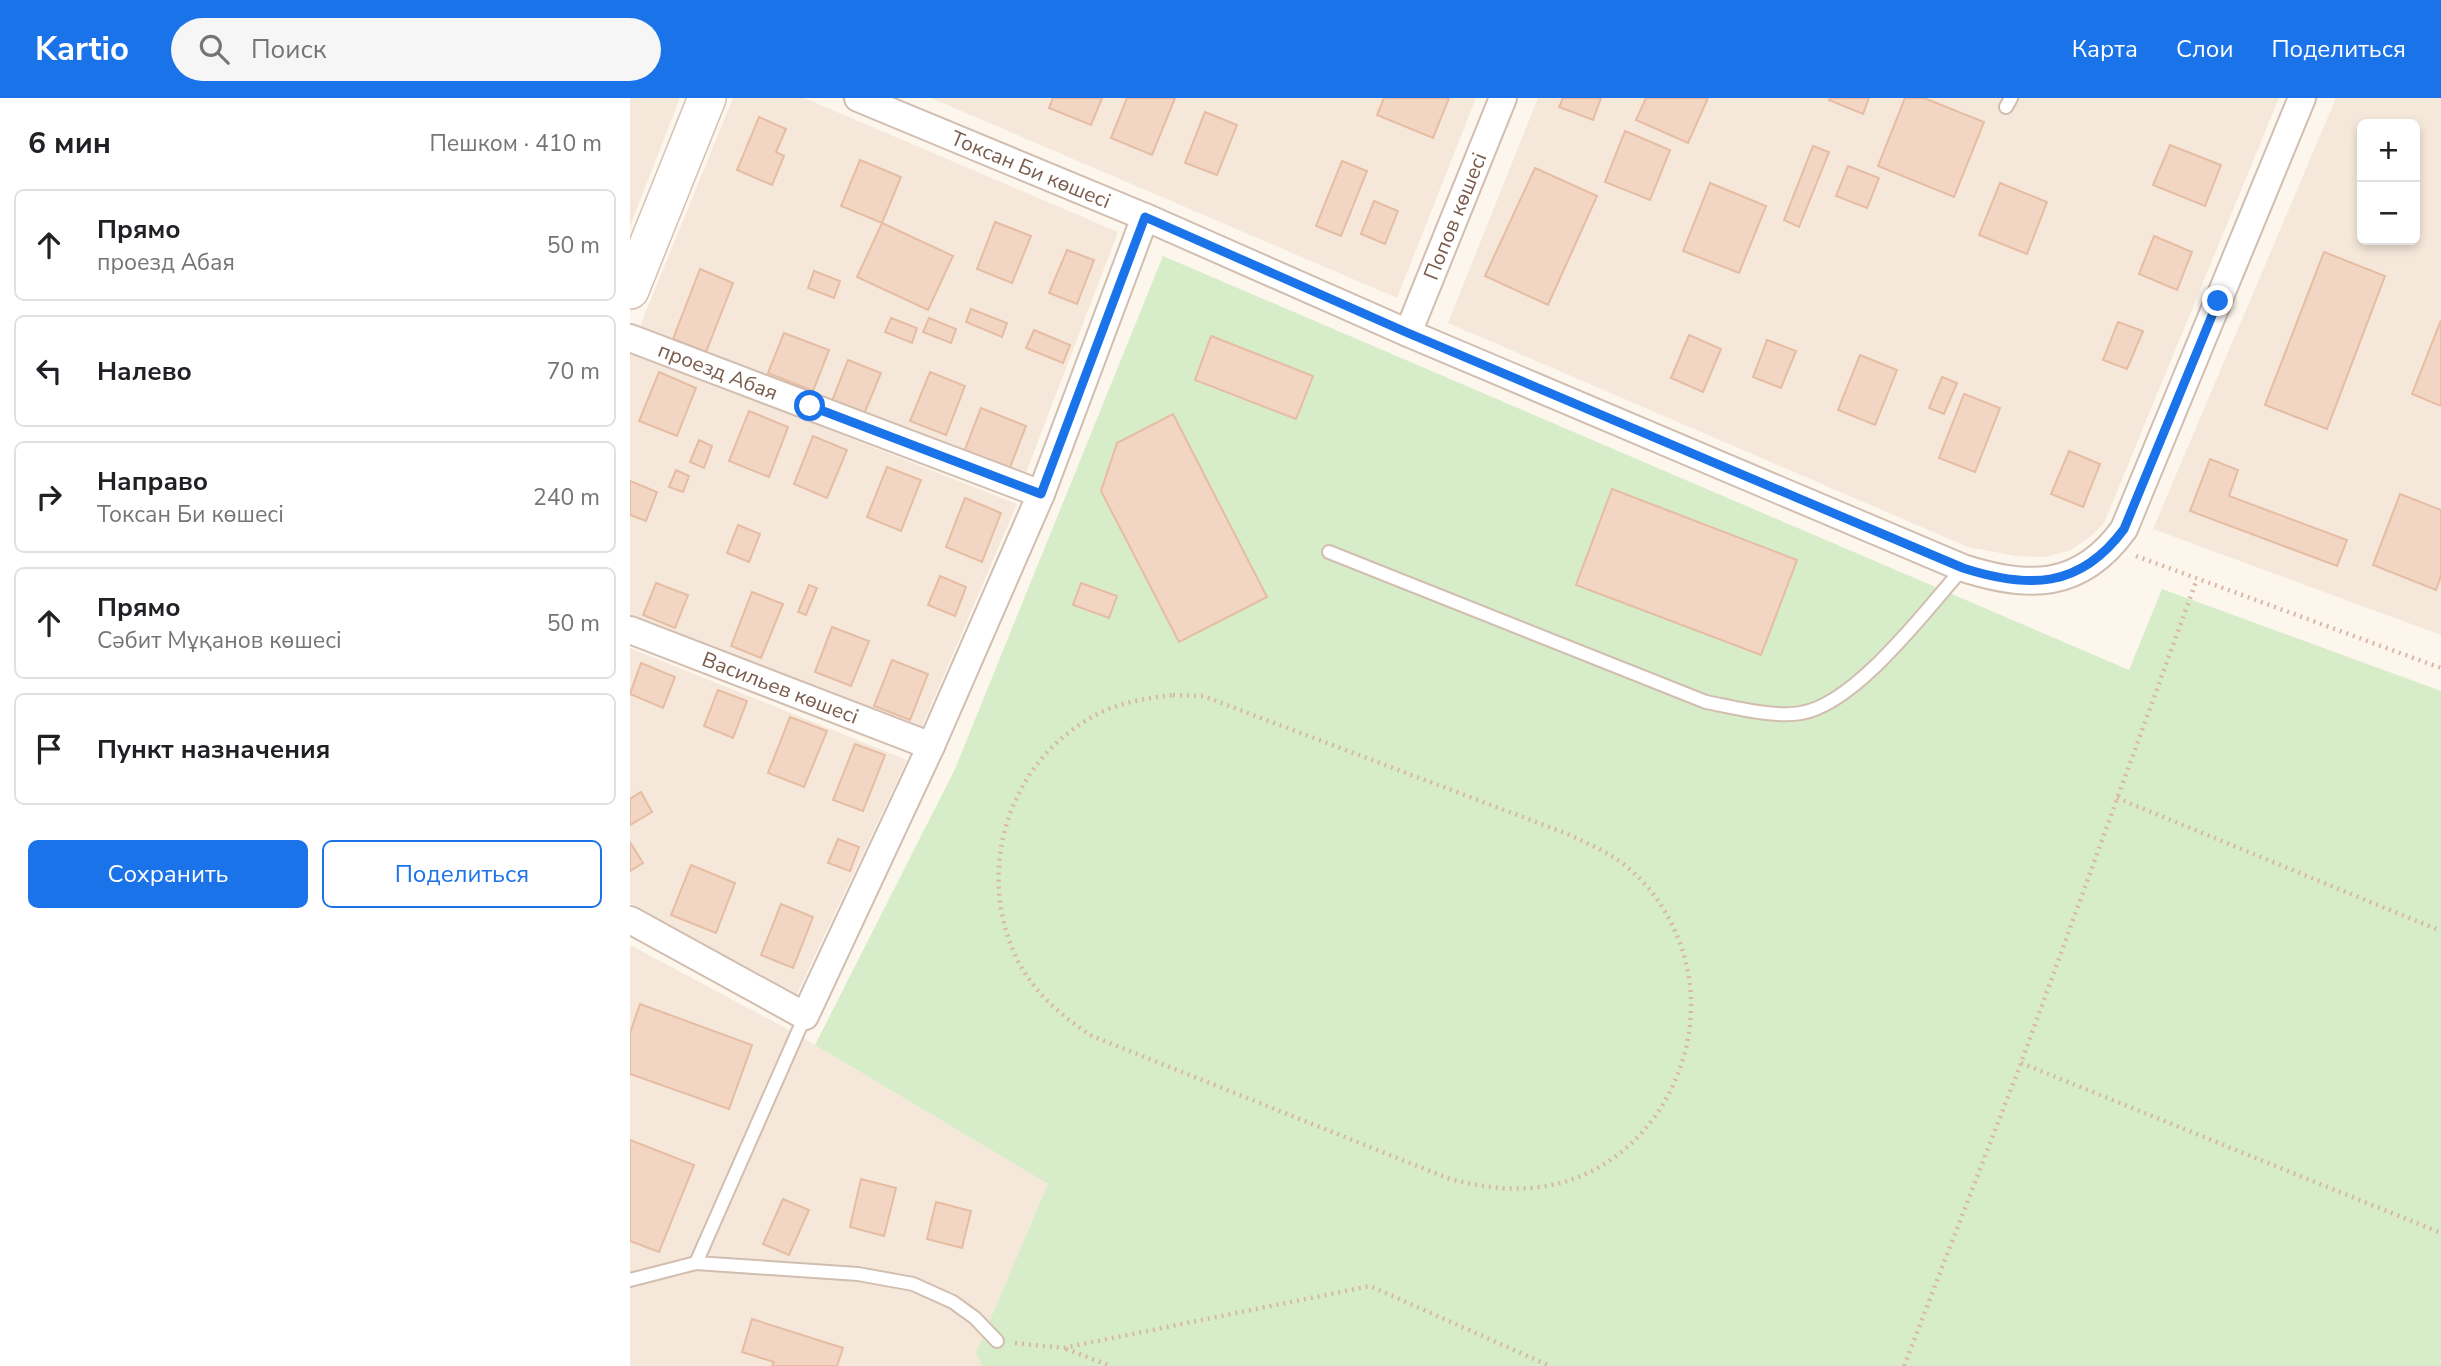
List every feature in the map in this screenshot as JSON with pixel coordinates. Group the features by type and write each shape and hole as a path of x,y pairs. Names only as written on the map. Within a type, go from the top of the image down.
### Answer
{"main road":[{"path":"630,290 707,98"}],"street":[{"name":"Токсан Би көшесі","path":"858,98 1145,217 1408,333 1963,568 2017,582 2053,579 2085,566 2117,538"},
{"name":"Попов көшесі","path":"1408,333 1503,98"},
{"path":"2117,538 2302,98"},
{"path":"630,920 805,1016 932,746 1041,494 1145,217"},
{"name":"проезд Абая","path":"630,338 1041,494"},
{"name":"Васильев көшесі","path":"630,630 932,746"}],"lane":[{"path":"1329,552 1706,702 1763,712 1802,713 1829,702 1876,667 1963,568"},
{"path":"696,1263 805,1016"},
{"path":"630,1280 696,1263 858,1274 914,1284 953,1302 975,1318 997,1341"}],"path":[{"path":"2117,538 2197,579 2441,668"},
{"path":"1904,1366 2021,1063 2197,579"},
{"path":"1172,695 1203,696 1594,845 1623,864 1647,887 1667,915 1681,943 1690,978 1692,1016 1686,1055 1672,1091 1652,1121 1630,1145 1604,1163 1571,1179 1542,1186 1509,1189 1480,1187 1450,1179 1092,1036 1064,1018 1037,990 1016,958 1004,923 998,890 999,853 1006,821 1018,792 1035,765 1054,744 1106,710 1138,700 1172,695"},
{"path":"2117,798 2441,931"},
{"path":"2021,1063 2441,1233"},
{"path":"1063,1348 1370,1286 1550,1366"},
{"path":"997,1341 1063,1348 1111,1366"}],"shaded area":[{"path":"630,98 680,98 630,226"},
{"path":"733,98 804,98 1118,232 1024,478 640,326"},
{"path":"931,98 1476,98 1397,298"},
{"path":"1538,98 2279,98 2104,523 2071,550 2045,557 2016,556 1968,547 1448,323"},
{"path":"2336,98 2441,98 2441,635 2153,529"},
{"path":"630,351 1017,504 920,731 630,617"},
{"path":"630,648 907,760 796,996 630,903"},
{"path":"630,945 795,1033 1048,1184 976,1353 982,1366 630,1366"}],"green space":[{"path":"1163,256 2129,670 2162,589 2441,691 2441,1366 982,1366 976,1353 1048,1184 815,1045 955,769"}],"building":[{"path":"1053,98 1102,98 1091,125 1049,108"},
{"path":"1127,98 1175,98 1152,155 1111,138"},
{"path":"1384,98 1449,98 1433,138 1377,115"},
{"path":"1563,98 1601,98 1593,120 1559,107"},
{"path":"1646,98 1708,98 1688,143 1636,120"},
{"path":"1869,98 1863,114 1829,100"},
{"path":"1905,98 1924,98 1984,122 1954,197 1878,166"},
{"path":"1205,112 1237,125 1217,175 1185,163"},
{"path":"759,117 786,129 776,152 784,156 772,185 737,170"},
{"path":"1625,131 1670,150 1650,200 1605,182"},
{"path":"2170,145 2221,165 2205,206 2153,185"},
{"path":"1813,146 1829,152 1799,227 1784,220"},
{"path":"860,160 901,177 882,223 841,206"},
{"path":"1342,161 1367,171 1341,236 1316,226"},
{"path":"1848,166 1879,178 1867,208 1836,196"},
{"path":"1535,168 1597,196 1548,305 1485,276"},
{"path":"1710,183 1766,206 1739,273 1683,251"},
{"path":"2000,183 2047,202 2027,254 1979,235"},
{"path":"1374,201 1398,211 1385,244 1361,234"},
{"path":"995,222 1031,236 1012,283 977,269"},
{"path":"882,223 953,256 928,310 857,277"},
{"path":"2154,236 2192,252 2177,290 2139,274"},
{"path":"1067,250 1094,260 1077,304 1049,293"},
{"path":"2324,252 2385,276 2327,429 2265,405"},
{"path":"700,269 733,283 706,352 673,339"},
{"path":"814,271 840,281 834,298 808,288"},
{"path":"971,309 1007,323 1002,337 966,322"},
{"path":"891,318 917,328 912,343 885,332"},
{"path":"929,318 956,329 951,343 923,332"},
{"path":"2441,320 2441,406 2412,394"},
{"path":"2118,322 2143,331 2127,369 2103,360"},
{"path":"1034,330 1070,345 1063,363 1026,348"},
{"path":"784,333 829,350 813,391 768,373"},
{"path":"1689,335 1721,349 1703,392 1671,378"},
{"path":"1211,336 1313,376 1296,419 1195,380"},
{"path":"1767,340 1796,351 1781,388 1753,377"},
{"path":"1860,355 1897,370 1875,425 1838,410"},
{"path":"848,360 881,373 864,414 832,401"},
{"path":"659,372 696,388 677,436 639,421"},
{"path":"930,372 965,386 946,435 910,421"},
{"path":"1942,377 1957,383 1944,414 1929,408"},
{"path":"1964,394 2000,408 1975,472 1939,458"},
{"path":"981,408 1026,426 1009,470 964,452"},
{"path":"749,411 788,427 769,477 729,461"},
{"path":"1173,414 1267,597 1179,642 1101,491 1117,443"},
{"path":"813,436 847,450 827,498 794,484"},
{"path":"699,440 712,446 704,468 690,462"},
{"path":"2069,451 2100,464 2083,507 2051,494"},
{"path":"2210,459 2238,470 2229,496 2347,540 2337,566 2190,511"},
{"path":"887,467 921,480 901,531 867,517"},
{"path":"676,470 689,476 683,492 669,487"},
{"path":"630,481 657,492 646,521 630,515"},
{"path":"1612,489 1797,560 1761,655 1576,585"},
{"path":"2400,494 2441,510 2441,576 2436,590 2373,565"},
{"path":"965,498 1001,513 982,562 946,547"},
{"path":"738,525 760,534 749,562 727,553"},
{"path":"940,576 966,587 955,616 928,605"},
{"path":"656,583 688,595 675,628 643,615"},
{"path":"1081,583 1117,596 1109,618 1073,605"},
{"path":"809,585 817,588 806,615 798,612"},
{"path":"752,592 783,604 761,658 731,646"},
{"path":"832,627 869,641 851,686 815,672"},
{"path":"892,660 928,674 910,720 874,706"},
{"path":"641,663 675,677 663,708 630,694"},
{"path":"718,690 747,701 733,738 704,726"},
{"path":"790,717 827,731 804,787 768,773"},
{"path":"855,744 885,755 863,811 833,800"},
{"path":"641,792 652,812 630,825 630,799"},
{"path":"838,839 859,847 850,871 828,863"},
{"path":"630,842 643,863 630,871"},
{"path":"691,865 735,883 716,933 671,915"},
{"path":"781,904 813,917 793,968 761,955"},
{"path":"640,1004 752,1045 729,1109 630,1074 630,1033"},
{"path":"630,1140 694,1165 659,1252 630,1241"},
{"path":"861,1179 896,1188 884,1236 850,1227"},
{"path":"783,1199 809,1210 789,1255 763,1244"},
{"path":"936,1202 971,1211 962,1248 927,1239"},
{"path":"752,1319 843,1348 837,1366 772,1366 774,1362 742,1352"}],"route":[{"path":"810,406 1041,494 1145,217 1408,333 1963,568 1990,577 2036,582 2070,574 2085,566 2111,546 2124,529 2218,301"}]}
